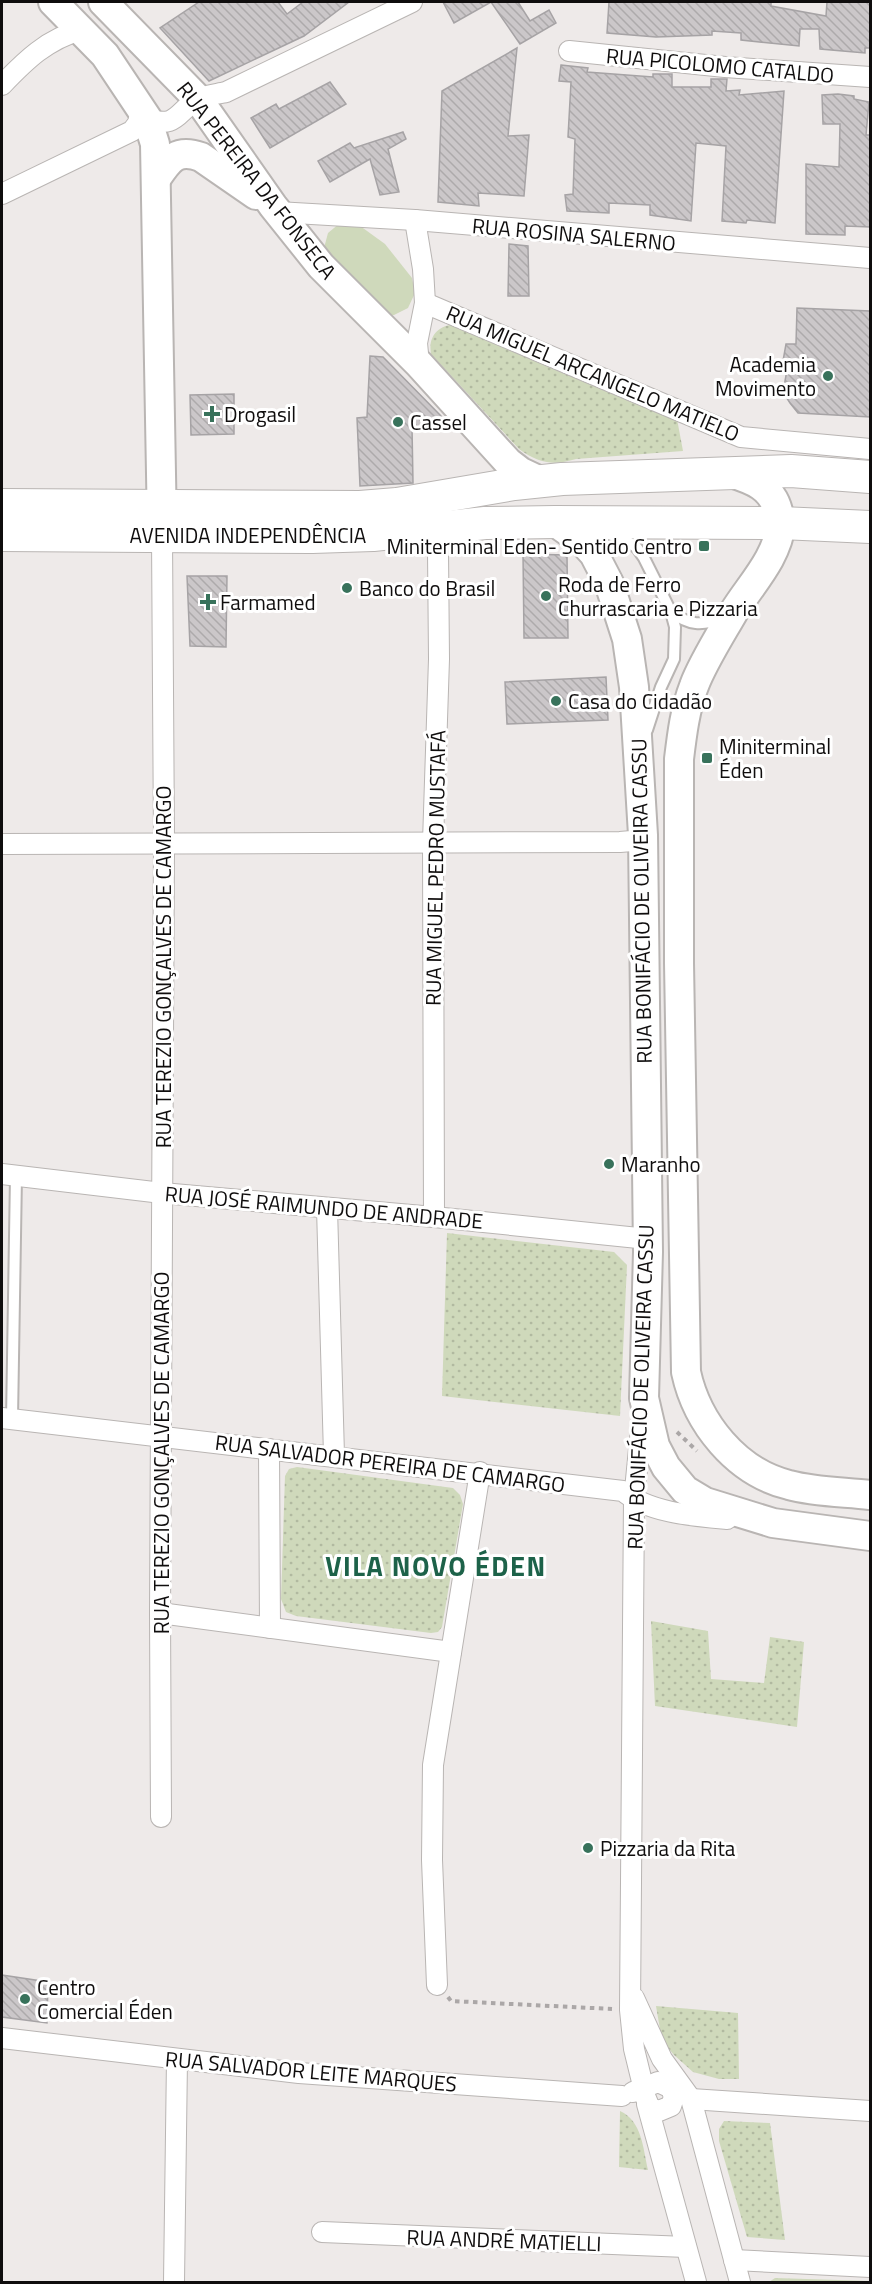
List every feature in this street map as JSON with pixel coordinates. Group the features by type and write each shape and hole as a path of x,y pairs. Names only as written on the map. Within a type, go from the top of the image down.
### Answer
{"main road":[{"path":"53,2 105,55 144,114"},
{"name":"RUA PEREIRA DA FONSECA","path":"103,2 198,99 275,209 321,266 419,364 508,462 540,482"},
{"name":"RUA TEREZIO GONÇALVES DE CAMARGO","path":"144,114 155,144 162,521"},
{"path":"156,179 168,161 179,154 192,153 275,209"},
{"name":"AVENIDA INDEPENDÊNCIA","path":"2,535 397,504 444,494 540,482 791,471 870,477"},
{"name":"AVENIDA INDEPENDÊNCIA","path":"729,473 753,480 768,490 777,506 781,523"},
{"name":"AVENIDA INDEPENDÊNCIA","path":"2,506 342,536 373,535 485,523 781,523 869,527"},
{"name":"RUA BONIFÁCIO DE OLIVEIRA CASSU","path":"555,522 583,542 594,554 609,583 627,639 634,687 643,835 648,1239 644,1398"},
{"name":"RUA BONIFÁCIO DE OLIVEIRA CASSU","path":"781,523 775,547 734,612 694,686 683,725 679,759 686,1372 701,1414 721,1441 753,1470 789,1485 870,1495"},
{"path":"643,835 667,816 679,798"},
{"path":"648,1239 660,1250 670,1269 677,1329 685,1350"},
{"path":"644,1398 655,1446 666,1467 685,1490 705,1502 773,1523 870,1536"},
{"path":"821,1530 834,1521 870,1522"}],"street":[{"path":"2,194 132,131 144,114 158,122 166,122 179,116 198,99 226,92 412,2"},
{"path":"2,85 27,59 43,47 59,37 81,30"},
{"name":"RUA PICOLOMO CATALDO","path":"569,51 725,67 870,78"},
{"name":"RUA ROSINA SALERNO","path":"275,209 870,258"},
{"path":"415,220 423,269 425,303 417,343 419,364"},
{"name":"RUA MIGUEL ARCANGELO MATIELO","path":"425,303 741,437 870,449"},
{"name":"RUA TEREZIO GONÇALVES DE CAMARGO","path":"161,1817 164,843 162,521"},
{"name":"RUA MIGUEL PEDRO MUSTAFÁ","path":"418,529 426,531 438,552 439,659 433,842 434,1216"},
{"path":"2,844 621,842 643,835"},
{"name":"RUA JOSÉ RAIMUNDO DE ANDRADE","path":"9,1175 162,1193 434,1216 648,1239"},
{"path":"327,1208 334,1455"},
{"name":"RUA BONIFÁCIO DE OLIVEIRA CASSU","path":"644,1398 634,1500 631,2000 634,2049 652,2097 696,2283"},
{"name":"RUA SALVADOR PEREIRA DE CAMARGO","path":"7,1418 480,1472 623,1491 634,1500 683,1513 773,1523"},
{"path":"269,1449 270,1628"},
{"path":"437,1985 432,1860 433,1765 480,1472"},
{"path":"160,1612 452,1652"},
{"name":"RUA BONIFÁCIO DE OLIVEIRA CASSU","path":"631,2000 662,2060 691,2099 740,2283"},
{"name":"RUA SALVADOR LEITE MARQUES","path":"2,2038 299,2073 870,2111"},
{"path":"174,2283 177,2059"},
{"name":"RUA ANDRÉ MATIELLI","path":"322,2232 686,2247"},
{"path":"734,2260 870,2267"}],"lane":[{"path":"555,522 606,532 637,548 671,612 675,627 674,659 653,708 645,739 640,778"},
{"path":"671,612 684,621 696,624 711,623 734,612"},
{"path":"7,1418 9,1175"}],"path":[{"path":"437,1985 451,2001 631,2000"}],"green space":[{"path":"340,223 356,223 385,244 412,278 415,293 408,308 386,316 324,248 328,233"},
{"path":"455,324 677,419 683,451 576,459 553,463 526,454 431,354 431,342 435,333 443,327"},
{"path":"447,1233 614,1252 627,1265 620,1416 442,1396"},
{"path":"297,1467 453,1488 460,1495 463,1504 442,1627 438,1632 296,1616 286,1612 281,1599 285,1476 289,1469"},
{"path":"651,1621 708,1631 711,1679 764,1683 770,1637 804,1642 797,1727 655,1706"},
{"path":"656,2006 738,2013 739,2079 719,2079 693,2072 662,2041"},
{"path":"620,2111 633,2121 637,2128 648,2170 619,2167"},
{"path":"724,2121 770,2123 785,2240 747,2237 719,2141 719,2129"},
{"path":"775,2278 870,2281 870,2282 769,2282"}],"building":[{"path":"199,2 278,2 287,14 303,2 349,2 304,36 209,81 160,28"},
{"path":"443,2 491,2 454,23"},
{"path":"491,2 518,2 530,21 549,10 556,23 520,44"},
{"path":"609,2 771,2 771,6 826,16 827,2 870,2 870,48 865,48 865,53 820,49 819,29 800,29 799,46 741,40 741,33 712,31 712,35 656,37 607,33"},
{"path":"517,48 508,136 529,135 524,196 478,193 479,206 438,202 442,91"},
{"path":"561,65 588,68 587,72 653,77 653,74 672,74 672,87 711,87 711,79 727,79 726,91 740,90 739,95 784,91 775,223 747,220 746,223 722,221 726,146 696,143 691,221 650,215 650,205 609,203 609,213 567,211 565,195 573,194 575,139 568,137 571,82 559,81"},
{"path":"330,82 346,104 270,148 251,118 276,104 279,109"},
{"path":"822,95 854,96 854,99 869,102 866,135 870,135 870,227 845,226 845,235 806,234 806,164 839,167 840,124 823,124"},
{"path":"403,132 406,139 388,149 399,192 380,195 370,159 330,182 318,161 350,143 354,148"},
{"path":"509,244 528,246 529,296 508,296"},
{"name":"Academia Movimento","path":"797,308 870,311 870,417 798,413 790,403 783,392 789,359 783,361 786,344 796,344"},
{"name":"Cassel","path":"370,356 383,357 441,416 439,427 412,427 413,483 360,486 357,418 367,417"},
{"name":"Drogasil","path":"234,394 234,434 191,435 190,395"},
{"name":"Roda de Ferro Churrascaria e Pizzaria","path":"523,554 567,555 568,638 524,638"},
{"name":"Farmamed","path":"187,576 227,576 226,647 190,646"},
{"name":"Casa do Cidadão","path":"606,677 608,720 507,724 505,682"},
{"name":"Centro Comercial Éden","path":"2,1975 48,1982 47,2023 2,2017"}],"place":[{"name":"Academia Movimento","path":"828,376"},
{"name":"Drogasil","path":"212,414"},
{"name":"Cassel","path":"398,422"},
{"name":"Miniterminal Eden- Sentido Centro","path":"704,546"},
{"name":"Banco do Brasil","path":"347,588"},
{"name":"Roda de Ferro Churrascaria e Pizzaria","path":"546,596"},
{"name":"Farmamed","path":"208,602"},
{"name":"Casa do Cidadão","path":"556,701"},
{"name":"Miniterminal Éden","path":"707,758"},
{"name":"Maranho","path":"609,1164"},
{"name":"Pizzaria da Rita","path":"588,1848"},
{"name":"Centro Comercial Éden","path":"25,1999"}],"district":[{"name":"VILA NOVO ÉDEN","path":"436,1565"}]}
